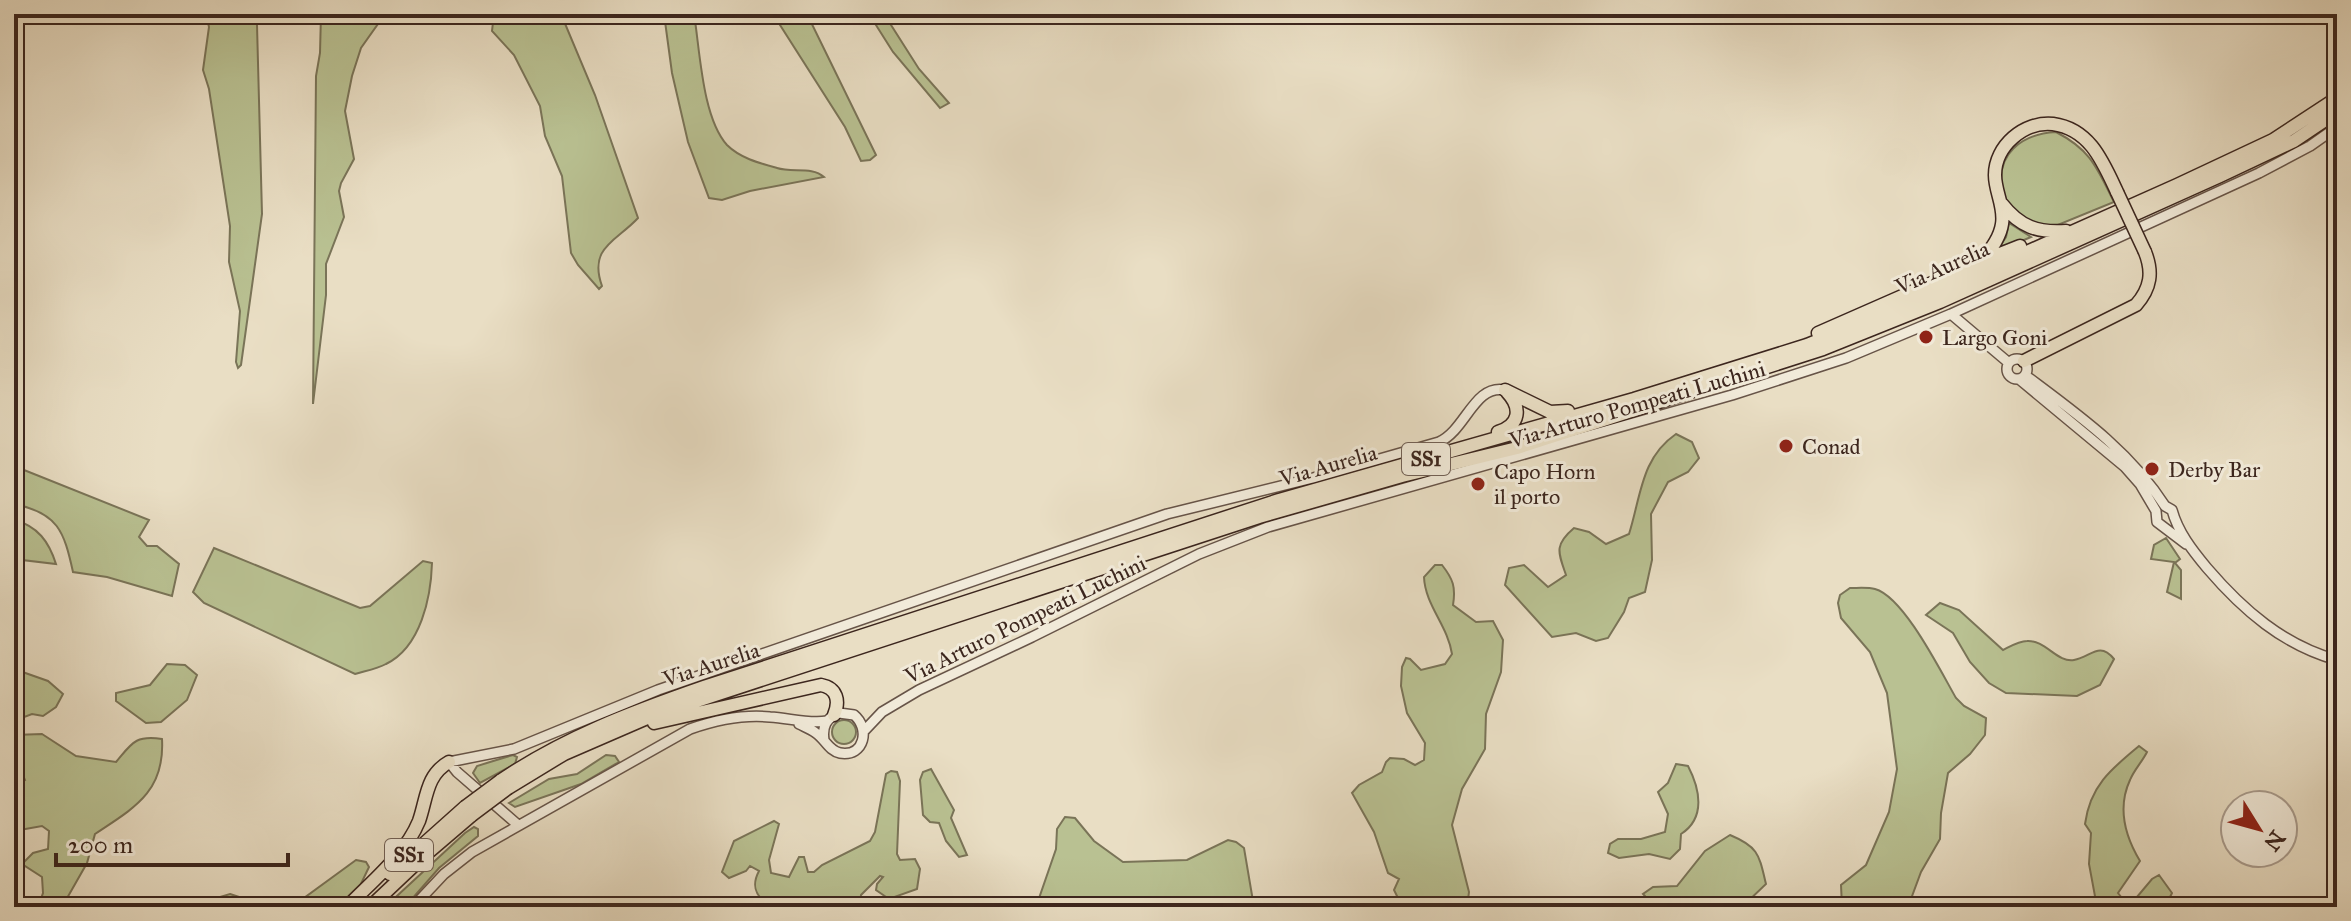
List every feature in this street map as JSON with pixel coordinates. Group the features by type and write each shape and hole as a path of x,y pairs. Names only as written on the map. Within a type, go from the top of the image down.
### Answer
{"highway":[{"name":"Via Aurelia","path":"355,907 419,846 504,785 588,731 691,691 1279,500 1634,399 1853,327 2273,140 2337,98"},
{"name":"Via Aurelia","path":"504,785 564,754 654,715 1259,517 1402,476 1517,448 1823,349 1940,302 2220,176 2294,141 2337,112"},
{"path":"1982,261 2002,228 2001,202 1995,179 2001,152 2018,134 2042,124 2068,128 2087,140 2097,151 2145,252 2150,280 2136,305 2024,361"},
{"path":"2001,202 2011,215 2032,229 2073,231"},
{"path":"1722,372 1918,291 1982,261 2073,231"},
{"path":"1505,390 1555,413 1634,399"},
{"path":"1446,453 1466,442 1512,426 1517,418 1517,408 1505,390"},
{"path":"564,754 666,720 821,685 830,688 836,695 838,704 830,718"},
{"path":"347,907 405,845 418,821 432,778 449,762"},
{"name":"Via Aurelia","path":"370,907 469,811"}],"street":[{"name":"Via Arturo Pompeati Luchini","path":"854,715 893,705 1187,559 1254,532 1758,388 1857,354 2272,167 2337,127"},
{"path":"1951,314 2009,363"},
{"path":"2009,363 2018,359 2024,361 2028,369 2022,377"},
{"path":"2009,363 2008,373 2012,378 2022,377 2079,416 2130,460 2160,508 2157,522 2169,522"},
{"path":"518,825 449,762 514,749 647,694 1167,514 1313,478 1439,442 1458,428 1484,393 1494,389 1505,390"},
{"path":"2160,508 2172,510 2169,522"},
{"path":"2169,522 2228,593 2251,614 2301,647 2337,660"},
{"name":"Via Arturo Pompeati Luchini","path":"864,731 893,705"},
{"path":"413,907 456,863 690,729 727,718 777,717 812,722 844,712 859,719 864,731 861,744 845,753 832,750 812,730 777,717"},
{"path":"824,740 824,727 830,718"}],"green space":[{"path":"206,14 262,14 257,25 262,214 241,365 238,368 240,311 229,262 230,226 209,89 203,70 209,27"},
{"path":"321,14 385,14 361,48 345,111 354,159 341,183 339,191 344,217 326,264 326,295 313,404 316,76"},
{"path":"494,14 561,14 595,95 638,218 602,253 599,273 602,286 599,289 571,253 562,176 545,136 540,106 514,55 492,31"},
{"path":"664,14 694,14 707,101 712,118 727,145 757,162 783,169 814,172 824,177 750,191 722,200 709,198 688,142 672,73"},
{"path":"773,14 807,14 876,155 870,160 861,161 845,127"},
{"path":"869,14 884,14 919,69 949,103 940,108 893,52"},
{"path":"2056,132 2085,153 2114,202 2048,229 2013,213 2004,195 2001,179 2003,167 2013,148 2032,137"},
{"path":"2009,223 2031,237 1996,252 2006,237"},
{"path":"1676,434 1692,442 1699,458 1688,472 1668,482 1651,514 1652,560 1645,592 1629,598 1608,638 1596,641 1576,633 1552,637 1505,585 1509,568 1524,565 1548,587 1566,575 1560,549 1563,539 1574,528 1589,532 1606,544 1629,534 1649,466 1664,444"},
{"path":"14,466 149,520 139,537 147,546 157,546 179,564 172,596 107,577 73,572 57,526 41,513 14,504"},
{"path":"14,520 30,526 41,536 56,564 14,559"},
{"path":"2166,538 2180,559 2175,563 2181,570 2181,599 2167,592 2174,562 2151,559 2154,545"},
{"path":"214,548 360,608 370,606 423,561 432,563 422,620 408,646 398,656 382,666 355,674 204,603 193,592"},
{"path":"1435,565 1442,565 1451,579 1453,605 1476,622 1493,621 1503,640 1501,672 1486,714 1485,749 1462,789 1452,825 1469,892 1467,907 1399,907 1401,904 1394,890 1399,879 1388,873 1374,832 1352,793 1359,785 1382,772 1390,758 1404,759 1415,765 1424,760 1425,743 1407,713 1401,686 1402,667 1406,658 1421,670 1445,664 1452,654 1425,587 1424,577"},
{"path":"1850,588 1875,589 1898,606 1921,637 1956,698 1986,718 1985,735 1970,754 1948,773 1940,839 1921,872 1908,907 1842,907 1841,885 1866,865 1889,812 1897,769 1887,693 1870,652 1841,618 1840,595"},
{"path":"1940,603 1959,610 2003,650 2027,641 2040,644 2068,660 2099,651 2114,659 2100,685 2077,696 2006,693 1989,683 1970,662 1953,633 1926,615"},
{"path":"167,664 185,665 197,675 187,700 161,722 146,723 116,701 116,693 150,685"},
{"path":"14,669 48,681 63,694 56,707 43,716 14,717"},
{"path":"844,720 853,723 856,732 853,741 844,744 835,741 832,732 835,723"},
{"path":"42,734 76,756 116,762 135,742 146,738 162,739 162,757 152,785 134,806 95,834 87,863 62,907 38,907 43,893 42,877 22,864 33,853 48,849 49,831 42,826 14,831 14,781 18,784 25,780 17,761 14,735"},
{"path":"2139,746 2147,752 2130,780 2123,811 2130,842 2140,861 2118,893 2122,898 2137,897 2159,875 2172,893 2165,907 2097,907 2089,864 2091,833 2085,824 2088,811 2103,779"},
{"path":"513,755 517,757 515,764 480,783 473,773 477,766"},
{"path":"606,755 615,756 619,762 581,784 515,807 509,803 549,779 577,774"},
{"path":"1676,764 1688,766 1698,793 1697,812 1681,834 1680,849 1670,859 1649,854 1619,858 1608,853 1610,844 1618,839 1641,839 1665,832 1668,814 1658,792 1668,783"},
{"path":"931,769 954,810 951,818 967,855 959,857 946,841 939,823 930,822 923,815 920,780 923,772"},
{"path":"897,772 900,781 897,854 900,860 915,859 920,869 917,889 889,899 876,890 883,877 880,876 861,895 860,907 852,907 846,898 824,907 765,907 766,903 755,888 759,871 750,866 729,878 722,872 734,841 774,821 779,824 769,860 771,873 789,877 799,857 804,857 808,872 814,872 870,841 875,832 886,774"},
{"path":"1065,817 1075,818 1094,841 1123,862 1187,860 1228,840 1236,842 1244,848 1254,907 1036,907 1056,849 1057,829"},
{"path":"474,827 478,829 478,836 439,868 405,907 385,907 465,833"},
{"path":"1730,835 1756,853 1766,884 1742,907 1655,907 1643,894 1653,887 1677,886 1705,851"},
{"path":"356,860 366,862 369,867 359,888 340,907 278,907 297,903"},
{"path":"230,894 270,907 208,907 213,899"}],"place":[{"name":"Largo Goni","path":"1926,337"},
{"name":"Conad","path":"1786,446"},
{"name":"Derby Bar","path":"2152,469"},
{"name":"Capo Horn il porto","path":"1478,484"}]}
